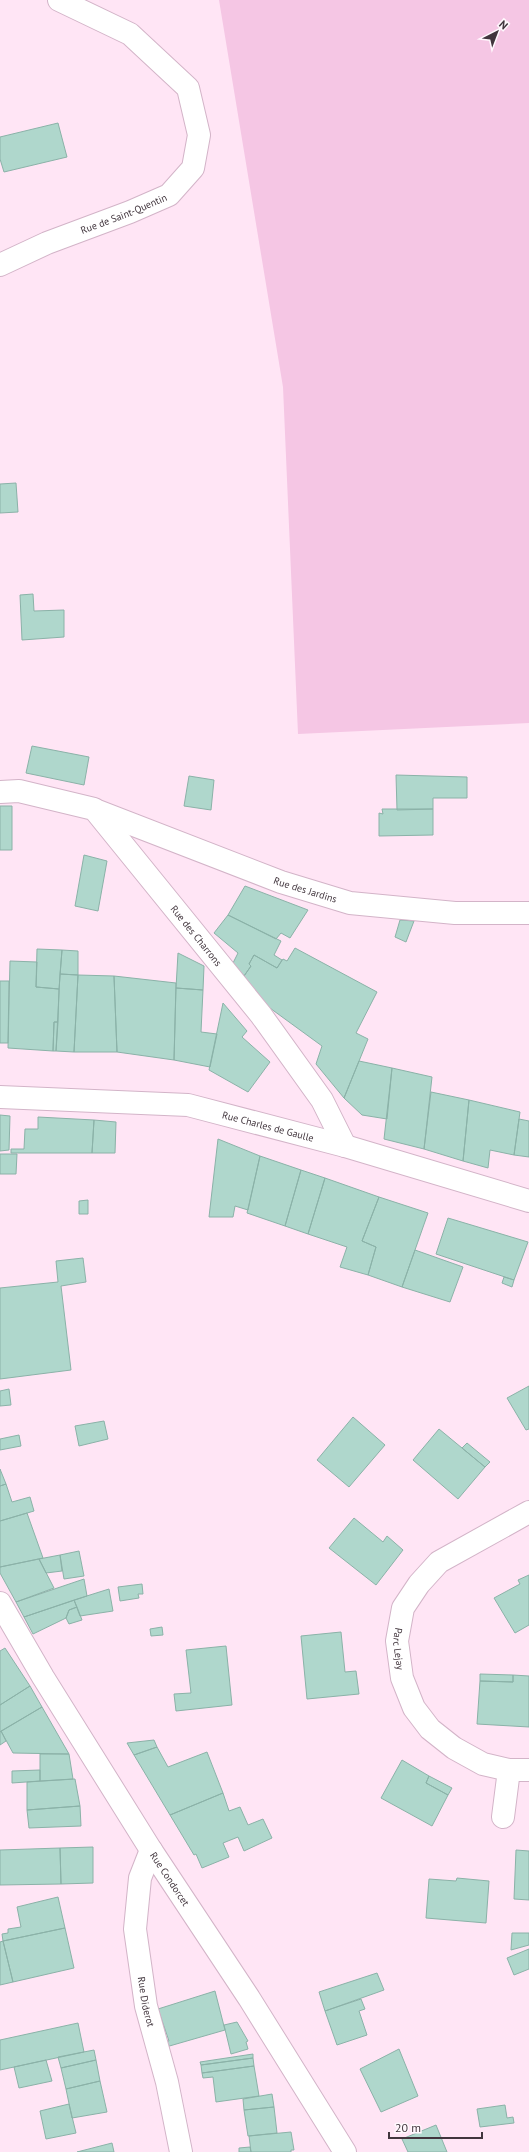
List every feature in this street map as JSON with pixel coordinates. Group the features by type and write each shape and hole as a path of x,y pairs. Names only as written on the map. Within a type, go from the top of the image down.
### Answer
{"street":[{"name":"Rue de Saint-Quentin","path":"0,265 47,243 130,212 169,195 193,168 199,135 188,88 130,34 59,0"},
{"path":"0,792 19,791 94,809"},
{"name":"Rue des Jardins","path":"94,809 281,882 350,903 455,913 529,913"},
{"name":"Rue des Charrons","path":"94,809 260,1015 322,1100 344,1146"},
{"name":"Rue Charles de Gaulle","path":"0,1096 188,1105 344,1146 529,1201"},
{"name":"Parc Lejay","path":"503,1817 519,1770 483,1764 454,1748 430,1729 414,1708 402,1678 397,1641 403,1608 419,1584 440,1562 529,1512"},
{"name":"Rue Condorcet","path":"0,1603 42,1676 151,1850 249,1998 345,2152"},
{"name":"Rue Diderot","path":"151,1850 140,1878 134,1929 146,2006 167,2082 181,2152"}],"shaded area":[{"path":"219,0 529,0 529,723 298,734 283,387"}],"building":[{"path":"58,123 67,157 4,172 0,159 0,137"},
{"path":"16,483 18,512 0,513 0,484"},
{"path":"33,594 34,611 64,610 64,637 22,640 20,595"},
{"path":"32,746 89,757 84,785 26,773"},
{"path":"396,775 467,777 467,798 433,798 433,809 397,810"},
{"path":"189,776 214,780 211,810 184,806"},
{"path":"0,806 12,806 12,850 0,850"},
{"path":"382,809 433,809 433,835 379,836 379,813 383,814"},
{"path":"84,855 107,861 98,911 75,906"},
{"path":"245,886 308,910 290,938 281,933 276,939 228,915"},
{"path":"228,915 281,941 274,955 282,960 277,968 254,955 249,964 251,966 244,976 233,963 238,953 214,933"},
{"path":"400,920 414,921 406,942 395,937"},
{"path":"295,948 377,992 356,1033 368,1039 344,1098 316,1064 322,1046 263,1003 244,976 251,966 249,964 254,955 277,968 283,959 287,961"},
{"path":"37,949 62,950 59,989 36,987"},
{"path":"62,950 78,951 78,975 60,974"},
{"path":"178,953 204,966 203,990 176,988"},
{"path":"10,961 37,962 36,987 59,989 58,1022 54,1022 53,1051 8,1048"},
{"path":"60,974 78,975 74,1052 56,1051"},
{"path":"78,975 114,976 117,1052 74,1052"},
{"path":"114,976 176,983 174,1060 117,1052"},
{"path":"0,981 9,981 8,1043 0,1043"},
{"path":"176,988 203,990 201,1032 217,1034 210,1067 174,1060"},
{"path":"223,1003 247,1031 242,1037 270,1062 248,1092 209,1070"},
{"path":"54,1022 58,1022 56,1051 53,1051"},
{"path":"359,1061 392,1068 387,1119 362,1115 344,1098"},
{"path":"392,1068 432,1077 424,1149 384,1139"},
{"path":"431,1092 469,1100 463,1161 424,1149"},
{"path":"469,1100 520,1112 514,1155 490,1150 488,1168 463,1161"},
{"path":"0,1115 10,1116 9,1150 0,1151"},
{"path":"38,1117 94,1120 92,1153 11,1153 11,1149 24,1149 25,1129 38,1129"},
{"path":"519,1119 529,1121 529,1157 514,1155"},
{"path":"94,1120 116,1122 115,1153 92,1153"},
{"path":"218,1139 260,1156 248,1210 235,1206 233,1217 209,1217"},
{"path":"0,1154 17,1154 16,1174 0,1174"},
{"path":"260,1156 301,1170 285,1226 247,1213"},
{"path":"301,1170 325,1178 308,1234 285,1226"},
{"path":"325,1178 379,1197 362,1241 376,1247 368,1275 340,1267 347,1247 308,1234"},
{"path":"379,1197 428,1213 402,1287 368,1275 376,1247 362,1241"},
{"path":"88,1200 88,1214 79,1214 79,1201"},
{"path":"448,1218 528,1242 514,1280 436,1254"},
{"path":"415,1250 463,1267 450,1302 402,1287"},
{"path":"83,1258 86,1282 61,1286 71,1370 0,1379 0,1288 58,1282 56,1261"},
{"path":"504,1277 514,1280 512,1287 502,1283"},
{"path":"529,1386 529,1429 526,1430 507,1398"},
{"path":"9,1389 11,1405 0,1406 0,1391"},
{"path":"353,1417 385,1445 349,1487 317,1460"},
{"path":"104,1421 108,1439 79,1446 75,1426"},
{"path":"439,1429 485,1467 458,1499 413,1460"},
{"path":"19,1435 21,1446 0,1450 0,1439"},
{"path":"467,1443 490,1462 485,1467 462,1448"},
{"path":"0,1469 6,1484 0,1486"},
{"path":"6,1484 12,1502 30,1497 34,1511 0,1521 0,1486"},
{"path":"27,1513 43,1558 0,1567 0,1521"},
{"path":"354,1518 383,1542 387,1536 403,1550 376,1585 329,1548"},
{"path":"79,1551 84,1576 64,1579 60,1555"},
{"path":"60,1555 62,1571 46,1573 39,1559"},
{"path":"39,1559 54,1588 16,1602 0,1573 0,1567"},
{"path":"529,1575 529,1625 515,1633 494,1598 520,1584 518,1580"},
{"path":"84,1579 87,1596 24,1617 16,1602"},
{"path":"142,1584 143,1594 138,1594 139,1598 120,1601 118,1587"},
{"path":"109,1589 113,1611 80,1616 74,1600"},
{"path":"74,1600 77,1607 69,1610 66,1618 33,1634 24,1617"},
{"path":"77,1607 82,1620 69,1624 66,1618 69,1610"},
{"path":"162,1627 163,1635 151,1636 150,1629"},
{"path":"341,1632 345,1672 356,1671 359,1694 307,1699 301,1636"},
{"path":"226,1646 232,1705 176,1711 174,1694 191,1693 186,1650"},
{"path":"5,1648 30,1686 0,1705 0,1651"},
{"path":"480,1674 513,1675 513,1682 480,1681"},
{"path":"513,1675 529,1676 529,1727 477,1724 480,1681 513,1682"},
{"path":"30,1686 42,1707 0,1732 0,1705"},
{"path":"42,1707 69,1754 13,1753 1,1731"},
{"path":"1,1731 6,1741 0,1745 0,1732"},
{"path":"154,1740 157,1747 134,1755 127,1743"},
{"path":"157,1747 168,1767 207,1752 223,1793 170,1815 134,1755"},
{"path":"40,1754 69,1754 73,1779 40,1781"},
{"path":"402,1760 429,1776 426,1783 448,1795 432,1826 381,1798"},
{"path":"40,1770 40,1781 12,1783 12,1771"},
{"path":"429,1776 452,1788 448,1795 426,1783"},
{"path":"75,1779 80,1806 27,1810 27,1782"},
{"path":"223,1793 229,1811 240,1807 248,1825 263,1819 272,1838 244,1851 238,1837 223,1843 229,1857 202,1868 196,1854 194,1855 170,1815"},
{"path":"80,1806 81,1826 29,1828 27,1810"},
{"path":"93,1847 93,1883 61,1884 60,1848"},
{"path":"60,1848 61,1884 0,1885 0,1850"},
{"path":"516,1850 529,1851 529,1900 514,1899"},
{"path":"457,1878 489,1881 486,1923 426,1918 429,1879 456,1881"},
{"path":"58,1897 65,1928 3,1941 2,1934 8,1933 8,1929 21,1927 17,1907"},
{"path":"65,1928 74,1968 13,1982 3,1941"},
{"path":"512,1933 529,1933 529,1945 511,1950"},
{"path":"3,1941 13,1982 0,1985 0,1942"},
{"path":"529,1949 529,1969 514,1975 507,1958"},
{"path":"377,1973 384,1990 325,2011 319,1992"},
{"path":"215,1991 225,2030 166,2047 165,2042 169,2041 158,2009"},
{"path":"361,1999 365,2009 359,2011 367,2035 337,2045 325,2011"},
{"path":"237,2022 248,2041 246,2042 248,2049 231,2054 224,2025"},
{"path":"78,2023 84,2052 0,2070 0,2040"},
{"path":"399,2049 418,2096 381,2112 360,2069"},
{"path":"94,2050 96,2060 61,2068 58,2057"},
{"path":"253,2054 253,2058 201,2065 200,2062"},
{"path":"253,2058 254,2066 202,2073 201,2065"},
{"path":"46,2060 52,2081 19,2088 14,2067"},
{"path":"96,2060 100,2081 66,2089 61,2068"},
{"path":"254,2066 259,2096 216,2102 213,2077 203,2078 202,2073"},
{"path":"100,2081 107,2112 72,2118 66,2089"},
{"path":"272,2094 274,2107 244,2110 243,2099"},
{"path":"69,2104 76,2133 46,2139 40,2111"},
{"path":"505,2105 507,2118 513,2117 514,2123 480,2127 477,2109"},
{"path":"274,2107 277,2133 248,2136 244,2110"},
{"path":"436,2125 447,2152 408,2152 402,2139"},
{"path":"291,2132 294,2150 291,2150 291,2152 251,2152 249,2136"},
{"path":"112,2143 114,2152 77,2152"},
{"path":"250,2147 251,2152 239,2152 239,2148"}]}
